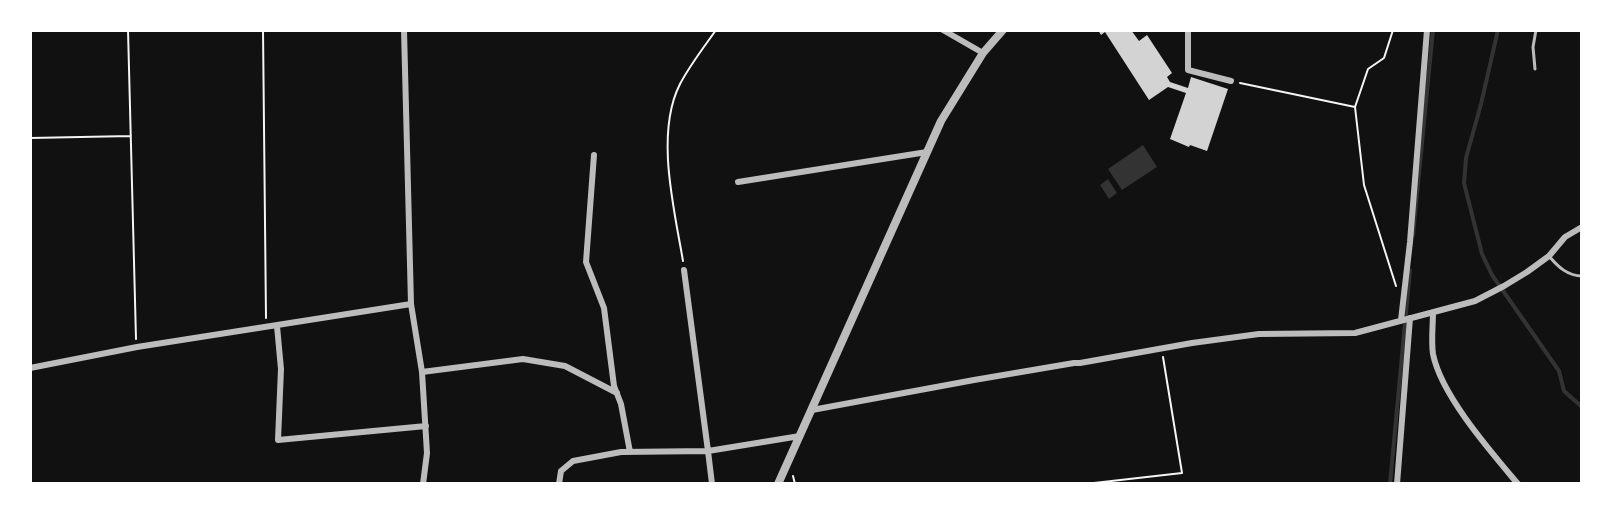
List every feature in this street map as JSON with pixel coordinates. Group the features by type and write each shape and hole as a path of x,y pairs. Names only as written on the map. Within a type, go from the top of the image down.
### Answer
{"street":[{"path":"404,30 411,304 422,372 426,426 427,453 423,484"},
{"path":"943,30 983,53"},
{"path":"778,484 941,121 983,53 1004,30"},
{"path":"1188,30 1188,70 1231,81"},
{"path":"1401,320 1410,242 1427,30"},
{"path":"738,182 927,152"},
{"path":"594,155 586,262 604,308 614,386 621,404 630,452"},
{"path":"812,410 974,380 1259,334 1355,333 1474,301 1497,291 1549,256 1565,237 1582,227"},
{"path":"684,270 712,484"},
{"path":"30,368 136,347 411,304"},
{"path":"1433,312 1433,353 1444,385 1475,430 1518,484"},
{"path":"1397,484 1410,318"},
{"path":"277,326 281,369 278,440 426,426"},
{"path":"422,372 523,359 565,366 616,393"},
{"path":"559,484 561,471 573,461 621,452 708,451 800,435"}],"lane":[{"path":"1535,69 1533,47 1536,30"},
{"path":"1549,256 1567,273 1582,276"}],"path":[{"path":"128,30 136,347"},
{"path":"263,30 266,327"},
{"path":"684,270 667,165 669,118 680,84 716,30"},
{"path":"1393,30 1383,58 1368,69 1355,107 1364,184 1402,304"},
{"path":"1231,81 1355,107"},
{"path":"30,138 131,136"},
{"path":"1085,484 1182,473 1162,349"}],"shaded area":[{"path":"1143,145 1157,167 1122,190 1108,169"},
{"path":"1108,179 1117,193 1109,199 1100,185"}],"building":[{"path":"1098,30 1131,30 1139,41 1147,35 1172,73 1167,77 1170,82 1188,88 1191,77 1228,89 1207,151 1170,139 1186,93 1168,87 1149,100 1105,32 1101,35"}],"waterway":[{"path":"1413,235 1433,30"},
{"path":"1498,30 1466,158 1464,183 1482,254 1492,275 1559,371 1564,391 1582,407"},
{"path":"1390,484 1410,270"}]}
